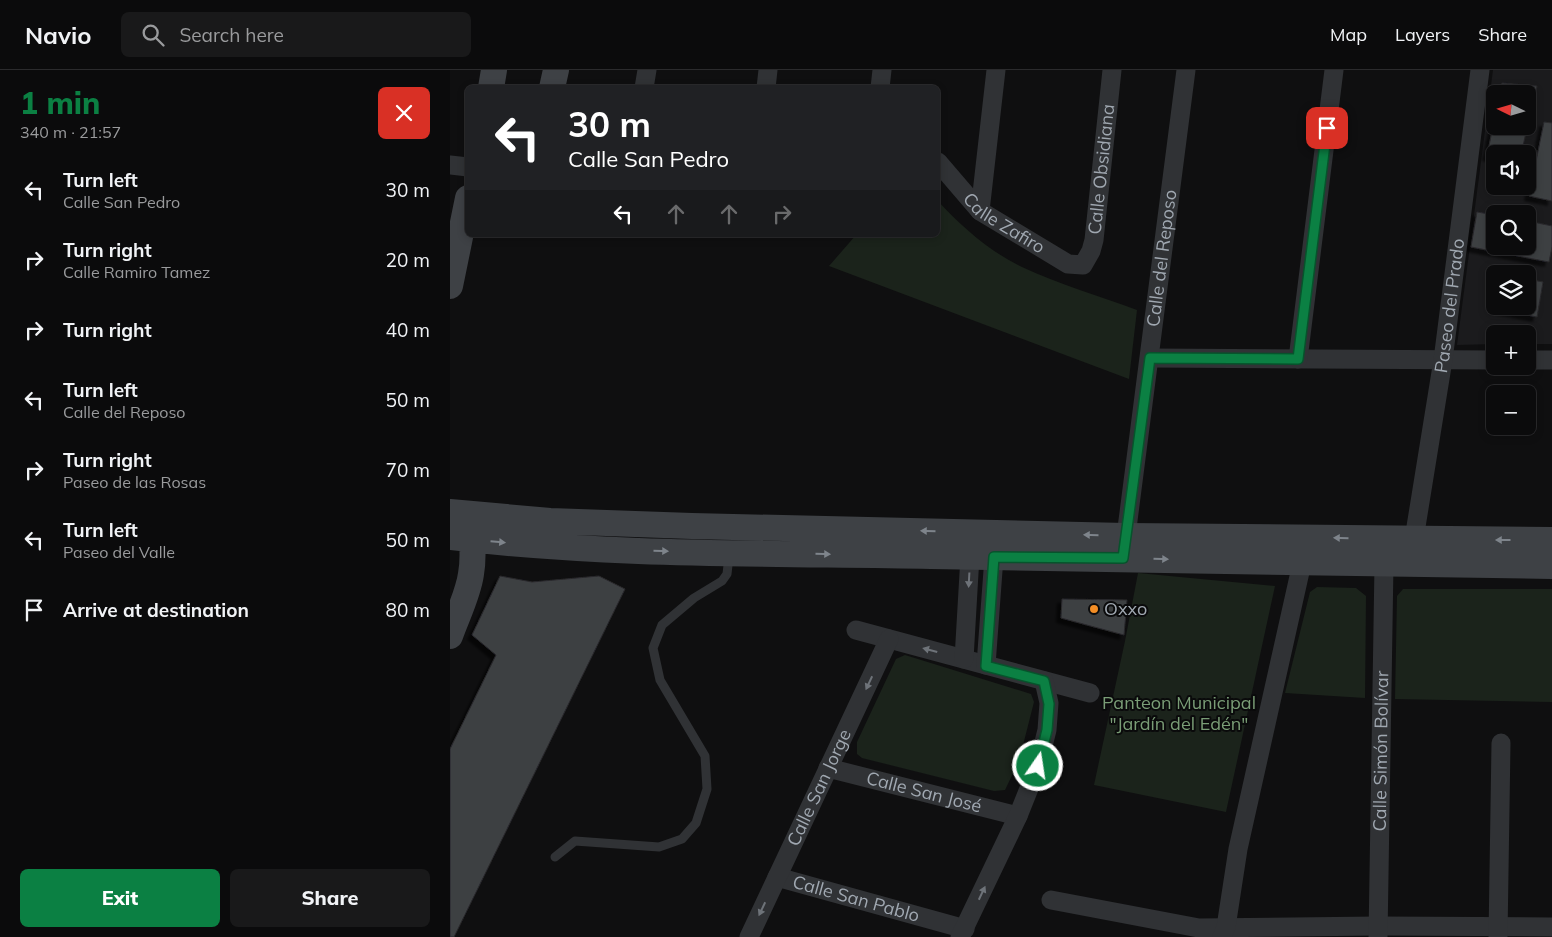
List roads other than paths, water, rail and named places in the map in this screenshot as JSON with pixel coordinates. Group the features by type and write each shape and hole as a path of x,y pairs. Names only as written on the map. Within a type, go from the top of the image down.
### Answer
{"street":[{"path":"491,85 494,70"},
{"path":"553,85 556,70"},
{"path":"644,85 647,70"},
{"path":"766,85 768,70"},
{"path":"880,85 882,70"},
{"path":"980,211 996,70"},
{"name":"Calle Obsidiana","path":"1083,265 1091,251 1094,240 1112,70"},
{"name":"Calle del Reposo","path":"1125,547 1186,70"},
{"path":"1298,359 1334,70"},
{"name":"Paseo del Prado","path":"1414,539 1443,360 1480,70"},
{"name":"Calle Zafiro","path":"940,164 980,211 1068,264 1083,265"},
{"path":"450,165 465,167"},
{"path":"450,286 461,203"},
{"path":"1150,358 1486,360"},
{"path":"1536,360 1552,360"},
{"path":"460,526 560,522 1125,547 1302,563 1552,566"},
{"path":"460,526 586,549 730,553 982,556 1125,547 1414,539 1552,540"},
{"path":"454,624 471,574 460,526"},
{"path":"964,659 982,556"},
{"path":"982,556 986,666"},
{"path":"1224,932 1238,849 1302,563"},
{"name":"Calle Simón Bolívar","path":"1378,932 1384,564"},
{"path":"450,585 456,594 454,624"},
{"path":"856,630 1090,693"},
{"name":"Calle San Jorge","path":"749,937 889,638"},
{"path":"963,933 1018,816 1038,766 1047,730 1049,704 1044,681"},
{"path":"1498,932 1501,743"},
{"name":"Calle San José","path":"828,768 1018,816"},
{"name":"Calle San Pablo","path":"777,877 963,933"},
{"path":"1051,900 1224,932 1498,932 1552,927"}],"lane":[{"path":"555,856 576,841 659,846 682,839 696,823 707,789 705,756 660,680 653,648 662,625 694,598 722,581 727,574 730,553"}],"place":[{"name":"Oxxo","path":"1094,609"}],"park label":[{"name":"Panteon Municipal \"Jardín del Edén\"","path":"1179,713"}]}
